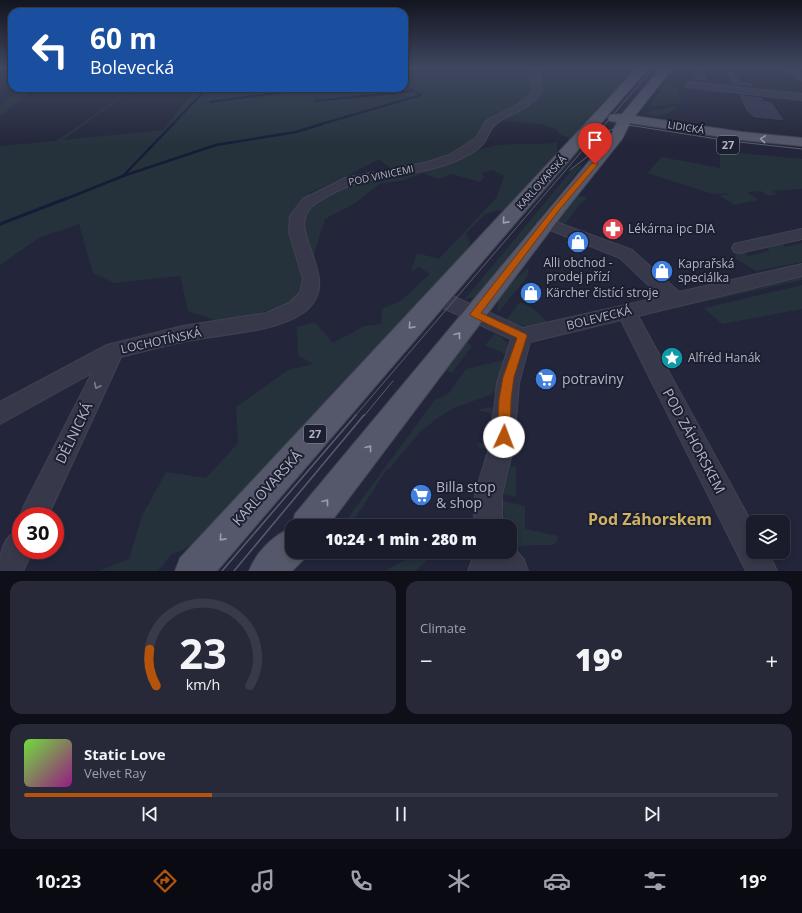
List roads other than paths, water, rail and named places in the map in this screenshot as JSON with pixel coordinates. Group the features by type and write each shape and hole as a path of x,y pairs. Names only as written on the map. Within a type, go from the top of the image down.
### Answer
{"main road":[{"name":"KARLOVARSKÁ","path":"193,571 620,94"},
{"path":"313,519 646,94"},
{"path":"609,106 611,114 621,125 633,130 656,128"},
{"path":"635,107 637,114 656,128"},
{"name":"LIDICKÁ","path":"595,122 802,142"},
{"name":"LIDICKÁ","path":"656,128 747,148 802,154"}],"street":[{"name":"POD VINICEMI","path":"307,299 312,290 313,280 302,251 297,222 303,207 309,201 344,183 438,164 464,152 481,140 486,128 498,118 526,105 536,94"},
{"path":"776,94 802,96"},
{"path":"545,223 626,254 675,299"},
{"path":"740,248 802,234"},
{"name":"BOLEVECKÁ","path":"522,336 802,270"},
{"path":"437,297 522,336 509,377 505,399 502,445 488,496 487,508 489,519"},
{"name":"LOCHOTÍNSKÁ","path":"0,414 114,351 183,334 269,320 283,316 297,308 307,299"},
{"name":"POD ZÁHORSKEM","path":"626,312 762,571"},
{"name":"DĚLNICKÁ","path":"38,507 114,351"},
{"path":"7,571 13,559"}],"waterway":[{"path":"172,125 202,94"},
{"path":"210,102 271,94"},
{"path":"315,101 387,94"},
{"path":"318,125 421,95 419,94"},
{"path":"123,176 173,124"},
{"path":"123,176 216,145 296,132 322,124"},
{"path":"63,200 123,176"},
{"path":"0,224 65,199"}],"tram line":[{"path":"355,416 631,94"},
{"path":"570,170 587,157 610,130 628,125 730,141 802,149"},
{"path":"364,416 393,381"},
{"path":"222,571 356,415"},
{"path":"234,571 364,415"}],"place":[{"name":"Lékárna ipc DIA","path":"613,229"},
{"name":"Alli obchod - prodej přízí","path":"578,242"},
{"name":"Kaprařská speciálka","path":"662,271"},
{"name":"Kärcher čistící stroje","path":"531,293"},
{"name":"Alfréd Hanák","path":"672,358"},
{"name":"potraviny","path":"546,379"},
{"name":"Billa stop & shop","path":"421,495"}],"district":[{"name":"Pod Záhorskem","path":"650,519"}]}
